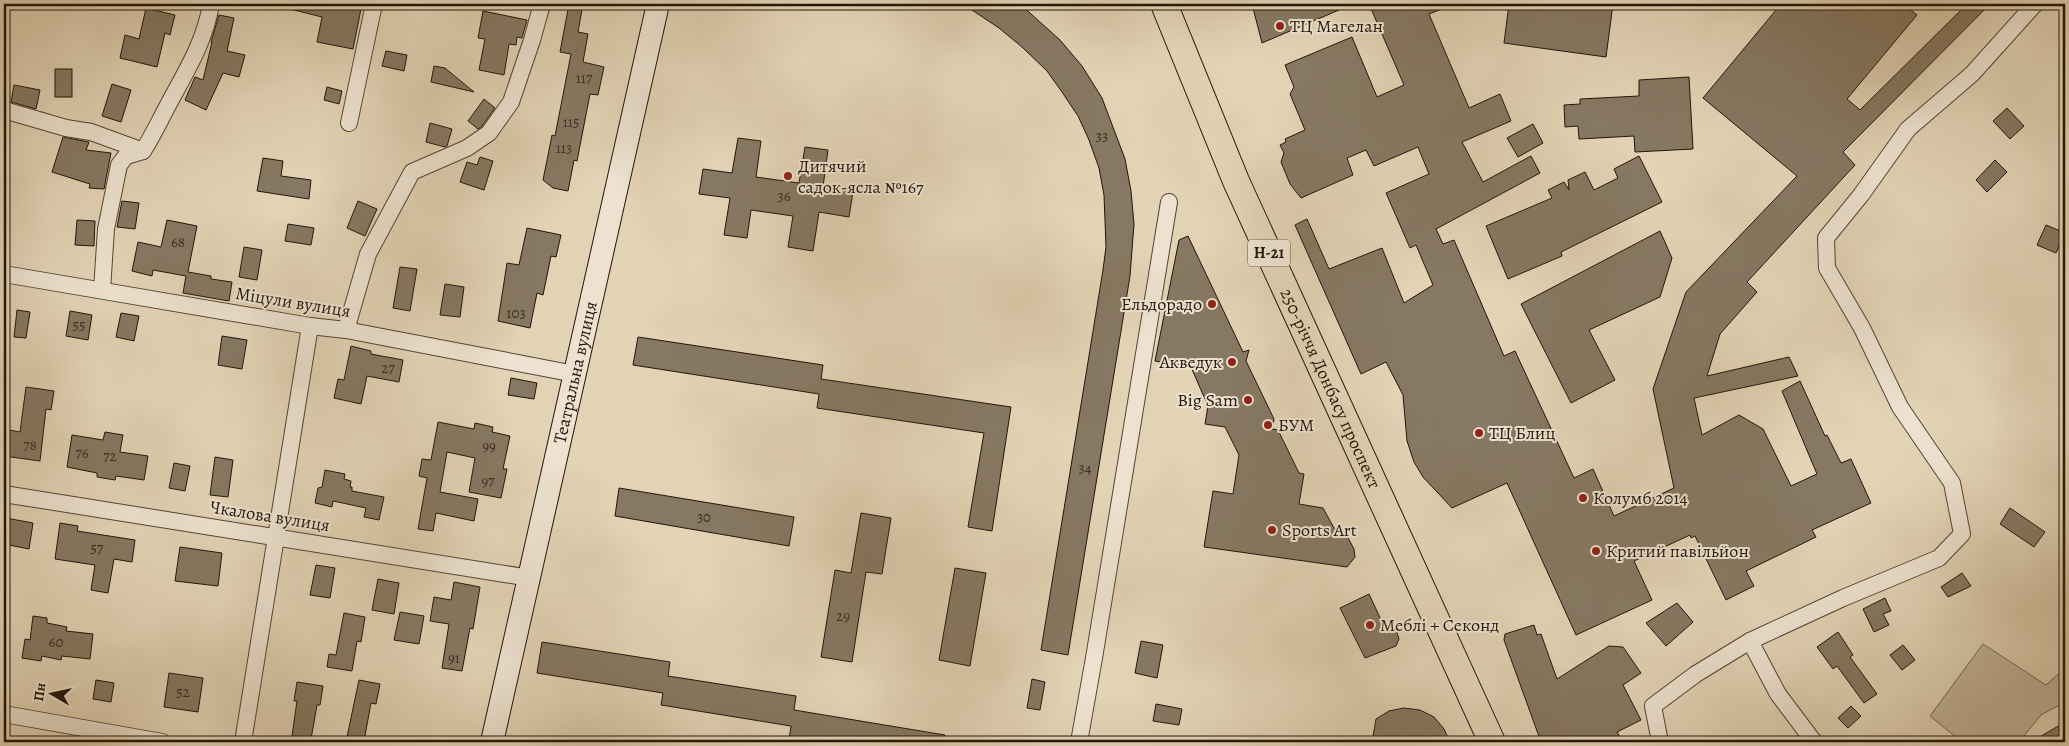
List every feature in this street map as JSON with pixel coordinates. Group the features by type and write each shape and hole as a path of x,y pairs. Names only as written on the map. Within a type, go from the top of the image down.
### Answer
{"main road":[{"name":"250-річчя Донбасу проспект","path":"1164,4 1236,181 1492,742"}],"street":[{"path":"102,290 106,229 119,164 126,156 143,152 192,62 209,18 211,4"},
{"path":"349,123 374,4"},
{"path":"346,330 368,254 412,172 467,148 489,133 512,102 542,4"},
{"name":"Театральна вулиця","path":"492,742 658,4"},
{"path":"1660,742 1653,706 1696,674 1750,641 1843,598 1939,558 1962,534 1952,483 1900,407 1862,328 1827,268 1826,238 1861,195 1908,129 1972,74 2035,4"},
{"path":"4,110 66,128 91,132 143,152"},
{"path":"1079,742 1169,202"},
{"name":"Міцули вулиця","path":"4,274 310,326 346,330 575,374"},
{"path":"243,742 310,326"},
{"name":"Чкалова вулиця","path":"4,494 530,578"},
{"path":"1750,641 1778,694 1814,742"},
{"path":"4,714 162,742"}],"shaded area":[{"path":"1983,644 2046,685 2065,668 2065,702 2041,715 2019,742 1962,742 1930,716"}],"building":[{"path":"291,4 362,4 353,49 317,42 322,17 290,9"},
{"path":"569,4 583,4 578,32 588,34 583,62 604,67 598,95 590,94 577,161 574,160 568,191 553,188 543,180 552,135 555,136 571,54 560,52"},
{"path":"963,4 1020,4 1060,40 1082,66 1102,98 1125,159 1131,191 1134,224 1130,276 1068,655 1041,650 1103,270 1106,247 1104,195 1099,168 1078,116 1047,71 999,28"},
{"name":"ТЦ Магелан","path":"1252,4 1353,4 1262,43"},
{"path":"1369,4 1452,4 1429,14 1469,108 1500,94 1511,121 1462,142 1483,182 1531,156 1540,173 1436,229 1443,244 1454,240 1504,356 1515,351 1574,478 1593,469 1614,516 1674,488 1653,389 1686,292 1797,176 1703,98 1781,4 1903,4 1917,15 1847,99 1860,110 1967,4 1990,4 1843,152 1855,165 1747,282 1757,292 1720,334 1707,376 1789,357 1798,376 1694,398 1702,435 1739,415 1763,429 1791,486 1817,474 1782,391 1800,381 1825,436 1827,435 1841,463 1851,459 1871,503 1812,530 1816,537 1746,571 1754,586 1726,600 1695,536 1691,538 1690,535 1634,561 1652,600 1576,635 1507,483 1452,508 1423,477 1414,462 1407,441 1403,395 1386,362 1361,374 1295,225 1307,219 1329,269 1382,248 1404,303 1433,285 1416,245 1410,248 1386,193 1429,174 1418,147 1374,166 1366,150 1347,158 1353,175 1301,198 1290,184 1281,162 1284,153 1280,145 1286,142 1285,139 1305,130 1290,94 1294,87 1285,65 1352,37 1377,97 1404,85"},
{"path":"1509,4 1613,4 1606,57 1504,43"},
{"path":"146,8 175,15 170,35 165,33 157,67 120,58 125,35 139,39"},
{"path":"483,11 527,20 522,38 517,37 516,45 509,44 504,75 479,70 485,39 478,38"},
{"path":"219,15 234,18 227,51 245,55 239,77 223,73 206,110 185,100 195,77 203,80"},
{"path":"386,51 407,55 404,71 382,66"},
{"path":"434,66 445,68 474,92 431,82"},
{"path":"55,69 72,69 72,97 55,97"},
{"path":"1689,77 1693,149 1635,152 1634,136 1579,139 1578,126 1565,127 1564,105 1580,104 1580,99 1639,96 1639,80"},
{"path":"112,84 131,90 121,122 102,116"},
{"path":"14,85 40,90 36,109 11,102"},
{"path":"327,87 342,91 339,104 324,100"},
{"path":"484,99 495,108 478,129 468,121"},
{"path":"2007,108 2024,126 2010,139 1993,121"},
{"path":"430,123 452,129 447,146 426,142"},
{"path":"1533,124 1543,143 1518,157 1507,138"},
{"path":"63,137 89,142 86,150 111,153 104,189 89,188 90,184 52,172"},
{"path":"738,138 761,141 756,177 799,183 805,147 828,150 823,187 853,192 849,217 819,212 813,251 788,247 793,216 751,210 747,238 724,235 730,198 699,194 703,169 732,173"},
{"path":"1639,156 1662,202 1561,252 1562,256 1508,279 1486,226 1552,198 1548,190 1564,182 1569,190 1568,180 1585,172 1594,190 1618,178 1614,169"},
{"path":"480,157 493,161 484,190 460,182 467,162 477,165"},
{"path":"263,158 283,161 281,176 311,180 309,199 257,191"},
{"path":"1995,160 2007,172 1987,192 1976,180"},
{"path":"122,201 139,203 135,229 117,227"},
{"path":"358,201 377,209 365,236 347,228"},
{"path":"77,220 95,221 94,246 75,245"},
{"path":"167,220 197,226 188,272 211,276 211,279 232,282 229,301 183,293 186,276 153,270 152,276 132,271 138,242 161,247"},
{"path":"288,224 314,228 311,245 285,241"},
{"path":"2046,225 2065,233 2056,253 2037,245"},
{"path":"527,228 561,235 556,257 551,256 543,295 537,293 530,328 498,321 507,263 519,265"},
{"path":"1660,231 1672,258 1660,297 1589,330 1615,380 1571,403 1521,304"},
{"path":"1188,236 1243,352 1249,350 1246,361 1274,419 1272,429 1278,430 1299,473 1304,474 1299,504 1323,508 1334,528 1347,536 1354,549 1355,557 1347,567 1204,547 1213,491 1233,494 1239,455 1225,427 1205,424 1208,406 1191,367 1155,361 1179,240"},
{"path":"244,247 262,250 257,280 239,277"},
{"path":"400,267 417,269 410,311 393,308"},
{"path":"445,284 464,287 460,317 440,315"},
{"path":"17,310 30,312 26,338 14,337"},
{"path":"70,311 92,315 88,340 66,336"},
{"path":"121,313 139,316 134,341 116,337"},
{"path":"222,336 247,340 242,369 218,365"},
{"path":"638,337 823,365 821,379 1011,407 992,531 968,527 984,433 817,408 819,394 633,365"},
{"path":"351,346 371,351 371,354 403,360 399,382 367,376 361,404 334,398 338,379 344,380"},
{"path":"511,378 537,383 534,399 508,395"},
{"path":"26,387 54,391 51,410 46,409 40,461 4,456 4,429 20,432"},
{"path":"438,422 474,429 475,423 493,427 492,432 510,436 503,469 507,469 501,498 469,492 475,458 447,452 440,492 478,499 474,521 436,513 433,531 418,529 427,478 419,476 422,459 431,460"},
{"path":"105,432 123,435 120,452 148,456 144,480 116,476 115,480 97,477 97,473 67,467 72,435 103,440"},
{"path":"215,457 233,460 228,497 210,495"},
{"path":"174,463 190,466 185,491 169,488"},
{"path":"325,470 345,474 344,479 351,481 350,487 352,487 352,491 384,497 379,520 364,517 366,508 333,501 332,507 315,503 318,488 322,487"},
{"path":"619,488 794,517 789,546 615,516"},
{"path":"2010,508 2045,532 2034,547 2000,524"},
{"path":"861,513 891,518 882,574 866,572 852,662 821,657 835,570 851,573"},
{"path":"6,518 33,523 29,549 4,544"},
{"path":"60,523 78,526 77,531 135,540 132,562 114,559 108,593 91,590 95,565 55,559"},
{"path":"180,547 222,553 218,586 175,581"},
{"path":"316,565 335,568 330,598 310,595"},
{"path":"955,568 986,573 970,666 939,660"},
{"path":"1962,573 1971,586 1948,597 1941,587"},
{"path":"378,579 399,583 394,614 372,610"},
{"path":"454,582 480,587 473,629 470,628 462,671 442,668 449,624 430,621 434,597 451,600"},
{"name":"Меблі + Секонд","path":"1369,594 1383,624 1395,626 1399,639 1396,646 1365,658 1340,608"},
{"path":"1885,598 1891,611 1883,614 1889,625 1874,632 1863,609"},
{"path":"1677,603 1693,622 1666,646 1646,623"},
{"path":"400,612 424,616 419,644 394,640"},
{"path":"344,613 365,617 361,642 357,641 352,671 327,667 329,654 336,655"},
{"path":"33,616 47,618 47,623 67,627 66,631 93,634 90,659 62,656 61,660 42,656 41,661 22,658 25,639 30,640"},
{"path":"1534,625 1537,635 1541,634 1557,679 1609,646 1623,647 1641,673 1623,685 1641,720 1617,732 1623,742 1541,742 1504,640 1505,634"},
{"path":"1838,632 1853,655 1850,657 1877,694 1864,703 1837,666 1833,669 1817,647"},
{"path":"1141,641 1163,645 1157,678 1135,673"},
{"path":"542,642 670,662 668,676 796,696 794,710 945,735 944,742 803,742 789,740 791,726 661,705 663,693 537,673"},
{"path":"1903,645 1915,660 1902,670 1890,655"},
{"path":"169,673 203,678 198,712 164,707"},
{"path":"1032,679 1045,682 1040,710 1027,708"},
{"path":"96,680 114,683 111,702 93,699"},
{"path":"359,680 380,684 376,704 371,703 364,741 347,737"},
{"path":"297,682 323,686 320,705 317,705 311,739 292,736 297,701 294,701"},
{"path":"1156,704 1182,709 1179,725 1153,721"},
{"path":"1851,706 1861,716 1848,728 1838,718"},
{"path":"1404,708 1420,710 1434,717 1444,729 1450,742 1372,742 1376,719 1389,711"},
{"path":"2060,725 2065,734 2065,742 2031,742"}],"place":[{"name":"ТЦ Магелан","path":"1280,26"},
{"name":"Дитячий садок-ясла №167","path":"788,176"},
{"name":"Ельдорадо","path":"1212,304"},
{"name":"Акведук","path":"1232,362"},
{"name":"Big Sam","path":"1248,400"},
{"name":"БУМ","path":"1268,425"},
{"name":"ТЦ Блиц","path":"1479,433"},
{"name":"Колумб 2014","path":"1583,498"},
{"name":"Sports Art","path":"1272,530"},
{"name":"Критий павільйон","path":"1596,551"},
{"name":"Меблі + Секонд","path":"1370,625"}]}
